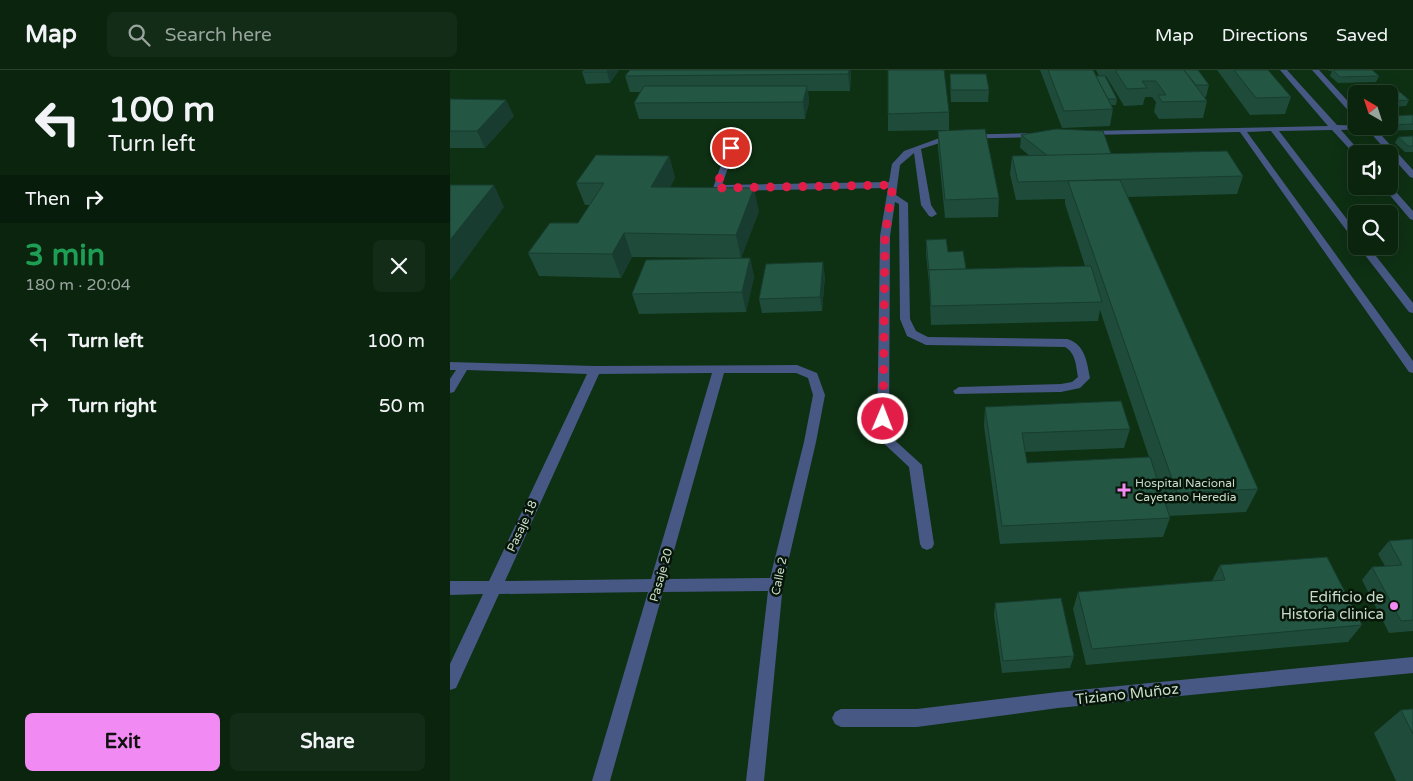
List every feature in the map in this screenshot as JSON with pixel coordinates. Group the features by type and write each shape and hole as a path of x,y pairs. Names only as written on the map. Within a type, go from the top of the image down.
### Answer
{"street":[{"path":"1283,70 1350,145"},
{"path":"1315,70 1348,105"},
{"path":"1077,134 1348,127"},
{"path":"1273,129 1348,227"},
{"path":"1242,130 1413,369"},
{"path":"927,544 915,465 883,437 885,236 896,164 907,153 951,137 1048,134"},
{"path":"1376,135 1413,175"},
{"path":"731,148 716,188 892,190 903,202 905,319 911,333 926,341 1067,343 1074,345 1078,350 1084,378 1076,385 1061,388 959,391"},
{"path":"918,148 926,205 932,214"},
{"path":"1394,195 1413,218"},
{"path":"1370,255 1413,310"},
{"path":"450,366 595,370 719,369"},
{"path":"450,389 464,366"},
{"name":"Calle 2","path":"719,369 797,368 813,376 819,395 810,442 776,584 755,781"},
{"name":"Pasaje 20","path":"601,781 719,369"},
{"name":"Pasaje 18","path":"450,682 595,370"},
{"path":"450,588 776,584"},
{"name":"Tiziano Muñoz","path":"841,718 917,718 1058,700 1413,665"}],"building":[{"path":"584,70 608,70 607,72 582,72"},
{"path":"630,70 849,70 848,74 625,76"},
{"path":"888,70 944,70 949,112 888,114"},
{"path":"1048,70 1093,70 1113,109 1064,111"},
{"path":"1115,70 1184,70 1207,101 1162,102 1158,95 1166,95 1156,81 1142,81 1147,88 1127,89"},
{"path":"1184,70 1198,70 1209,85 1196,85"},
{"path":"1234,70 1268,70 1291,97 1256,98"},
{"path":"1333,70 1372,70 1379,76 1340,77"},
{"path":"950,74 986,74 989,90 951,90"},
{"path":"1096,76 1105,76 1117,99 1108,99"},
{"path":"644,86 807,86 803,102 634,103"},
{"path":"1398,92 1400,92 1409,100 1398,101"},
{"path":"450,99 506,100 477,131 450,131"},
{"path":"1413,115 1413,124 1398,125 1398,116"},
{"path":"985,129 999,198 945,200 938,131"},
{"path":"1056,129 1103,131 1111,154 1048,156 1021,135"},
{"path":"1413,136 1413,146 1408,146 1398,137"},
{"path":"1227,151 1243,176 1018,182 1012,156"},
{"path":"596,155 669,156 651,187 754,188 736,235 624,233 612,254 528,253 550,223 578,223 604,183 576,183"},
{"path":"1120,180 1258,489 1177,493 1068,181"},
{"path":"450,185 494,185 450,240"},
{"path":"946,239 948,252 963,251 966,269 929,271 926,240"},
{"path":"750,258 742,292 632,294 646,260"},
{"path":"823,262 820,297 759,299 766,264"},
{"path":"1091,266 1102,302 931,306 929,270"},
{"path":"1121,401 1130,429 1022,433 1027,463 1150,457 1170,518 1002,526 985,407"},
{"path":"1413,539 1413,620 1401,621 1372,567 1402,565 1389,541"},
{"path":"1327,557 1362,625 1092,649 1078,592 1225,580 1220,565"},
{"path":"1061,598 1074,656 1003,661 995,603"},
{"path":"1413,709 1413,734 1401,710"}],"place":[{"name":"Hospital Nacional Cayetano Heredia","path":"1124,490"},
{"name":"Edificio de Historia clinica","path":"1394,606"}],"route":[{"path":"731,148 716,188 893,185 885,236 883,419"}]}
